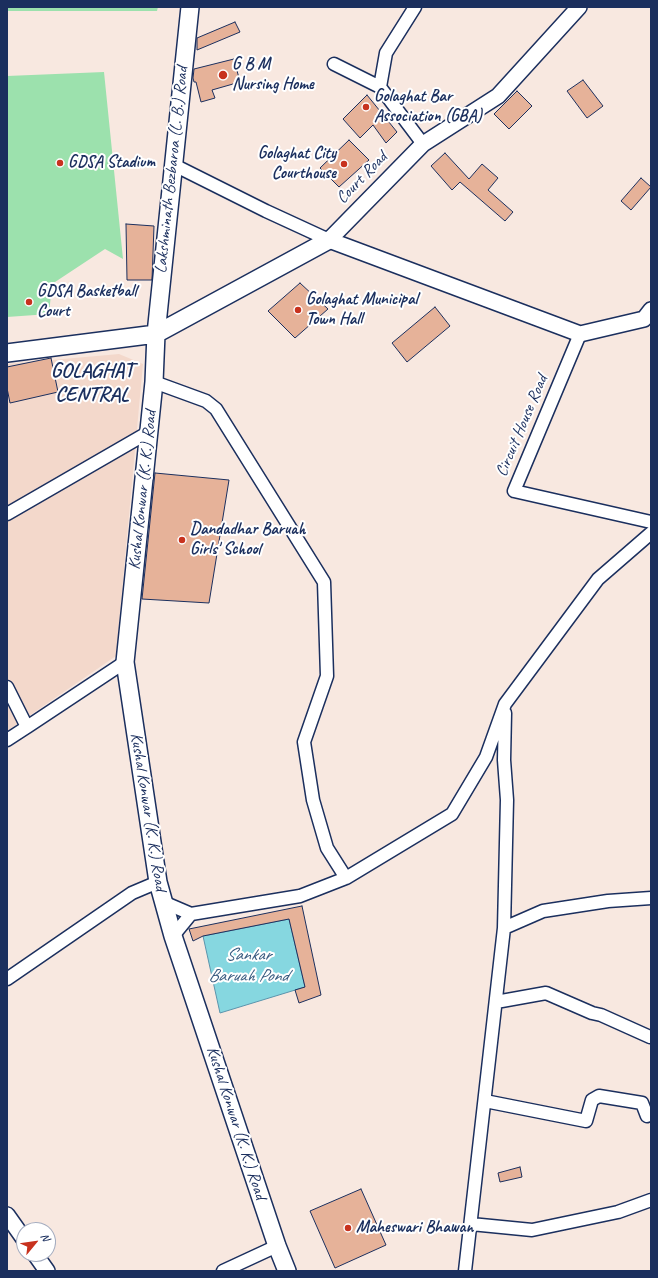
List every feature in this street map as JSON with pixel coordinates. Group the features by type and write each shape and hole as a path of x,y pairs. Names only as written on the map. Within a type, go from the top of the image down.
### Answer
{"main road":[{"name":"Lakshminath Bezbaroa (L. B.) Road","path":"156,334 172,164 190,7"},
{"path":"7,353 156,334 329,240"},
{"name":"Kushal Konwar (K. K.) Road","path":"156,334 154,382 125,662 158,882 163,902 173,936 277,1246 287,1271"}],"street":[{"path":"380,87 386,53 415,7"},
{"name":"Court Road","path":"329,240 423,144 498,96 578,7"},
{"path":"334,64 380,87 423,144"},
{"path":"172,164 266,211 329,240 580,334 644,319 651,310"},
{"name":"Circuit House Road","path":"580,334 514,491 651,522"},
{"path":"154,382 206,401 216,409 324,582 326,676 304,742 312,800 327,848 346,878"},
{"path":"7,514 149,432"},
{"path":"163,902 191,914 300,896 346,878 452,814 486,757 505,704 598,579 651,533"},
{"path":"7,740 125,662"},
{"path":"7,687 27,727"},
{"path":"465,1271 504,928 507,800 504,760 505,704"},
{"path":"7,980 132,893 158,882"},
{"path":"504,928 543,911 608,901 651,898"},
{"path":"173,936 191,914"},
{"path":"496,1002 546,993 650,1037"},
{"path":"485,1101 586,1121 592,1100 599,1096 642,1103 647,1116"},
{"path":"471,1224 532,1230 618,1212 651,1200"},
{"path":"7,1215 16,1228"},
{"path":"223,1271 277,1246"},
{"path":"41,1262 47,1271"}],"shaded area":[{"path":"119,354 143,364 116,656 7,731 7,364"}],"green space":[{"path":"7,7 158,7 157,11 7,11"},
{"name":"GDSA Stadium","path":"104,72 123,259 105,249 52,284 49,314 7,317 7,76"}],"water":[{"name":"Sankar Baruah Pond","path":"289,919 305,987 220,1013 203,936"}],"building":[{"path":"235,22 240,32 197,50 197,38"},
{"path":"234,59 240,82 212,90 215,98 201,102 196,82 194,82 193,78 194,69"},
{"path":"583,80 603,106 587,118 567,91"},
{"path":"517,91 532,106 509,129 494,114"},
{"name":"Golaghat Bar Association (GBA)","path":"367,95 397,132 386,143 373,125 360,138 343,119"},
{"name":"Golaghat City Courthouse","path":"349,140 369,160 339,187 320,168"},
{"path":"445,153 469,179 482,164 498,178 488,190 513,212 505,221 460,182 452,190 431,166"},
{"path":"641,178 651,187 631,210 621,201"},
{"path":"126,224 154,226 152,280 127,280"},
{"name":"Golaghat Municipal Town Hall","path":"300,283 328,309 295,338 268,311"},
{"path":"435,307 450,326 407,362 392,343"},
{"path":"51,358 58,392 10,403 7,388 7,367"},
{"name":"Dandadhar Baruah Girls' School","path":"155,473 229,480 209,603 142,599"},
{"path":"302,906 321,995 299,1003 295,990 305,987 289,919 203,936 193,941 189,929"},
{"path":"520,1167 522,1177 500,1182 498,1173"},
{"name":"Maheswari Bhawan","path":"361,1189 386,1245 335,1268 310,1211"}],"place":[{"name":"G B M Nursing Home","path":"223,75"},
{"name":"Golaghat Bar Association (GBA)","path":"366,107"},
{"name":"GDSA Stadium","path":"60,163"},
{"name":"Golaghat City Courthouse","path":"344,164"},
{"name":"GDSA Basketball Court","path":"29,302"},
{"name":"Golaghat Municipal Town Hall","path":"298,310"},
{"name":"Dandadhar Baruah Girls' School","path":"182,540"},
{"name":"Maheswari Bhawan","path":"348,1228"}],"district":[{"name":"GOLAGHAT CENTRAL","path":"92,383"}]}
